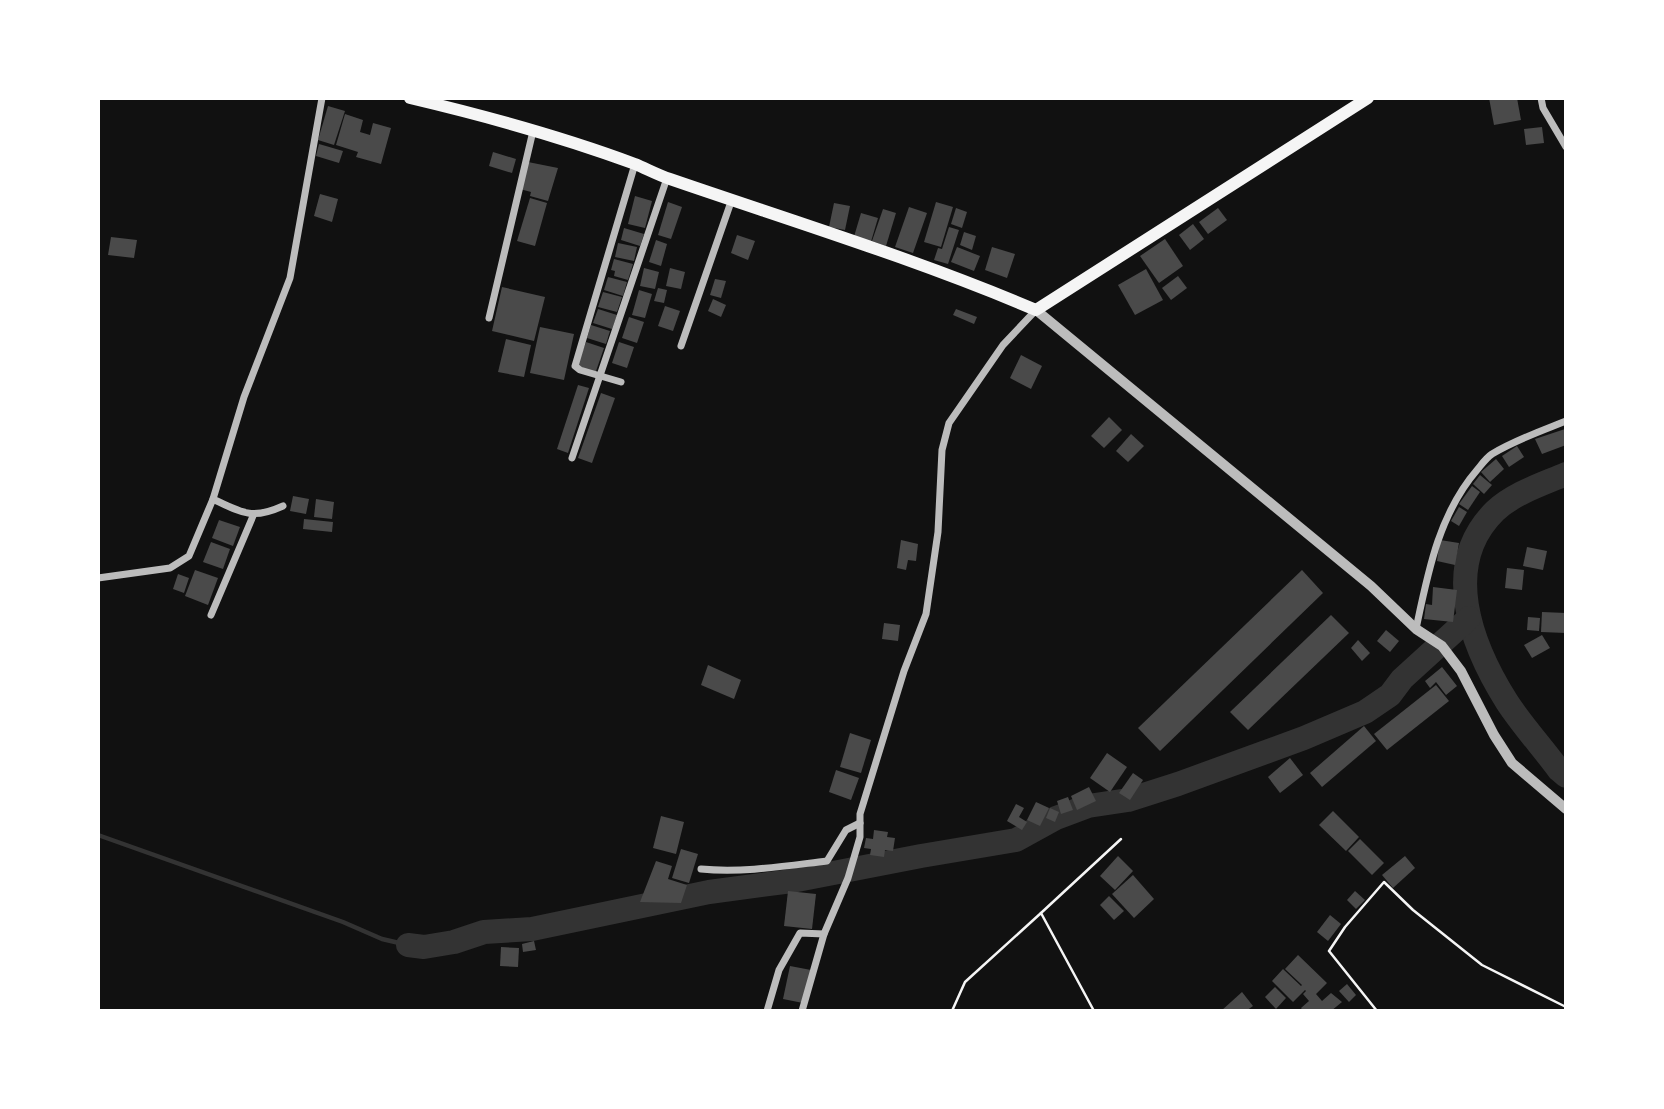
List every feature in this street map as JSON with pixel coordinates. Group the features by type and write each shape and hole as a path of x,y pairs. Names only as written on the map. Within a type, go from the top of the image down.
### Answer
{"main road":[{"path":"411,98 533,131 635,164 667,178 945,274 1035,310 1368,98"}],"street":[{"path":"98,578 170,568 189,556 213,499 244,397 290,278 322,98"},
{"path":"1541,98 1543,108 1566,147"},
{"path":"489,318 533,131"},
{"path":"621,382 580,370 575,366 635,164"},
{"path":"572,458 667,178"},
{"path":"681,346 733,199"},
{"path":"802,1011 824,934 848,878 860,837 860,814 889,718 926,614 938,532 942,450 949,423 1003,345 1035,310 1371,586 1416,629 1442,646 1461,671 1512,764 1566,809"},
{"path":"1416,629 1433,555 1462,487 1489,455 1566,421"},
{"path":"213,499 253,516 283,506"},
{"path":"211,615 253,516"},
{"path":"701,869 728,872 827,861 846,830 860,823"},
{"path":"768,1011 779,970 800,933 824,934"}],"path":[{"path":"952,1011 965,982 1121,839"},
{"path":"1377,1011 1329,951 1345,927 1384,882 1413,910 1482,965 1566,1007"},
{"path":"1041,913 1094,1011"}],"building":[{"path":"1489,98 1517,98 1521,120 1494,125"},
{"path":"328,106 345,111 334,145 318,140"},
{"path":"345,114 363,120 360,132 370,135 373,123 391,128 381,164 356,157 358,152 336,145"},
{"path":"1542,127 1544,143 1526,145 1524,129"},
{"path":"319,144 343,151 339,163 316,156"},
{"path":"493,152 516,159 512,173 489,166"},
{"path":"528,162 558,168 548,201 530,196 531,192 520,189"},
{"path":"320,194 338,199 332,222 314,216"},
{"path":"635,196 652,201 645,228 628,224"},
{"path":"530,198 547,203 535,246 517,241"},
{"path":"668,202 682,207 671,239 658,235"},
{"path":"936,202 953,207 941,247 924,242"},
{"path":"834,203 850,206 845,230 829,227"},
{"path":"909,207 927,213 913,253 895,247"},
{"path":"956,208 967,212 962,228 951,224"},
{"path":"1218,208 1227,220 1208,234 1199,222"},
{"path":"883,209 896,213 886,246 872,241"},
{"path":"861,213 878,218 870,245 853,240"},
{"path":"1193,224 1204,239 1190,250 1179,235"},
{"path":"949,227 959,230 948,264 934,260 938,248 942,249"},
{"path":"624,228 644,234 640,246 621,240"},
{"path":"964,232 976,236 972,250 960,245"},
{"path":"737,235 755,241 748,260 731,253"},
{"path":"111,237 137,240 134,258 108,255"},
{"path":"1165,239 1183,266 1159,283 1140,256"},
{"path":"656,240 667,244 661,266 649,262"},
{"path":"618,243 637,247 634,261 615,257"},
{"path":"957,247 980,256 974,271 951,262"},
{"path":"992,247 1015,254 1007,278 985,270"},
{"path":"614,259 633,264 628,280 614,276 615,271 611,270"},
{"path":"644,268 659,272 655,289 640,286"},
{"path":"670,268 685,272 681,289 666,286"},
{"path":"1146,269 1163,300 1135,315 1118,285"},
{"path":"1178,276 1187,288 1171,300 1162,288"},
{"path":"608,277 627,282 623,296 604,290"},
{"path":"715,279 726,281 721,298 710,295"},
{"path":"502,287 545,297 534,341 492,331"},
{"path":"658,288 667,290 664,303 654,301"},
{"path":"639,290 652,294 645,318 632,315"},
{"path":"603,292 622,297 617,312 598,307"},
{"path":"713,299 726,305 721,317 708,311"},
{"path":"665,306 680,311 673,331 658,326"},
{"path":"598,309 617,315 612,329 593,323"},
{"path":"956,309 977,317 974,324 953,315"},
{"path":"629,317 644,322 637,343 622,338"},
{"path":"591,325 610,331 606,344 587,338"},
{"path":"540,327 574,334 564,380 530,373"},
{"path":"506,339 531,345 524,377 498,372"},
{"path":"586,342 604,348 595,374 577,366"},
{"path":"619,342 634,347 627,368 612,363"},
{"path":"1021,355 1042,366 1031,389 1010,378"},
{"path":"578,385 589,388 568,453 557,449"},
{"path":"601,393 615,398 592,463 578,458"},
{"path":"1109,417 1122,430 1104,448 1091,436"},
{"path":"1565,429 1566,445 1542,454 1535,439"},
{"path":"1131,434 1144,446 1128,462 1116,451"},
{"path":"1517,446 1524,457 1509,467 1502,456"},
{"path":"1496,459 1504,469 1490,482 1481,472"},
{"path":"1480,475 1492,485 1484,494 1473,484"},
{"path":"1472,486 1480,492 1468,510 1459,504"},
{"path":"293,496 309,499 306,514 290,511"},
{"path":"316,499 334,502 332,519 314,517"},
{"path":"1459,507 1467,512 1459,526 1451,521"},
{"path":"304,519 333,522 332,532 303,529"},
{"path":"219,520 240,527 233,546 212,538"},
{"path":"901,540 918,544 916,561 908,560 906,570 897,568"},
{"path":"1440,540 1459,543 1455,565 1437,561"},
{"path":"211,542 230,549 223,569 203,562"},
{"path":"1527,547 1547,551 1543,570 1523,566"},
{"path":"1507,568 1524,570 1522,590 1505,588"},
{"path":"195,570 218,578 208,605 185,596"},
{"path":"1302,570 1323,593 1160,751 1138,728"},
{"path":"178,574 189,578 184,593 173,589"},
{"path":"1433,587 1457,590 1453,622 1424,619 1426,604 1432,605"},
{"path":"1542,612 1566,613 1566,633 1541,632"},
{"path":"1331,615 1349,633 1248,730 1230,712"},
{"path":"1528,617 1540,618 1539,631 1527,630"},
{"path":"884,623 900,625 898,641 882,639"},
{"path":"1386,630 1399,641 1390,652 1377,641"},
{"path":"1542,635 1550,648 1532,658 1524,645"},
{"path":"1358,640 1370,653 1362,661 1351,648"},
{"path":"708,665 741,680 734,699 701,685"},
{"path":"1442,667 1457,686 1446,695 1436,682 1430,688 1425,681"},
{"path":"1436,685 1449,701 1387,750 1374,734"},
{"path":"1364,726 1376,741 1322,787 1310,773"},
{"path":"850,733 871,740 861,773 840,767"},
{"path":"1107,753 1127,767 1110,792 1090,778"},
{"path":"1290,758 1303,775 1280,793 1268,777"},
{"path":"836,770 859,778 851,800 829,792"},
{"path":"1133,773 1143,780 1130,800 1119,793"},
{"path":"1089,787 1096,801 1077,810 1071,796"},
{"path":"1068,797 1073,810 1061,814 1057,801"},
{"path":"1036,802 1049,808 1040,826 1027,820"},
{"path":"1016,804 1024,808 1019,817 1027,822 1022,830 1007,821"},
{"path":"1050,808 1059,812 1055,822 1046,818"},
{"path":"1333,811 1359,837 1346,851 1319,825"},
{"path":"661,816 684,822 676,854 653,848"},
{"path":"874,830 888,832 887,837 895,838 893,851 885,850 884,857 870,855 871,849 864,848 866,838 873,839"},
{"path":"1360,839 1384,863 1372,875 1348,851"},
{"path":"681,849 698,854 689,883 672,878"},
{"path":"1118,856 1133,871 1115,890 1100,876"},
{"path":"1405,856 1415,868 1393,888 1382,875"},
{"path":"656,861 672,866 668,879 687,885 681,903 640,902"},
{"path":"1133,875 1154,899 1134,918 1112,894"},
{"path":"788,891 816,894 812,929 784,926"},
{"path":"1355,891 1365,900 1356,909 1347,900"},
{"path":"1109,896 1124,911 1114,920 1100,905"},
{"path":"1330,915 1341,924 1328,941 1317,932"},
{"path":"534,941 536,950 523,952 522,944"},
{"path":"501,947 519,948 518,967 500,966"},
{"path":"1298,955 1327,983 1316,994 1322,1001 1331,993 1342,1002 1331,1011 1303,1011 1301,1008 1309,1001 1303,994 1305,990 1293,1002 1272,981 1283,969 1302,985 1285,969"},
{"path":"790,966 811,970 803,1003 783,999"},
{"path":"1347,984 1356,995 1349,1002 1339,991"},
{"path":"1275,987 1286,998 1276,1009 1265,997"},
{"path":"1242,992 1253,1006 1246,1011 1221,1011"}],"waterway":[{"path":"1566,474 1520,494 1495,511 1478,532 1469,556 1465,580 1473,631 1494,680 1519,719 1566,776"},
{"path":"408,945 424,947 454,942 484,932 532,929 709,892 792,881 1016,840 1056,818 1088,806 1128,800 1178,784 1304,738 1365,712 1390,695 1402,679 1469,618"},
{"path":"98,835 343,922 382,939 408,945"}]}
